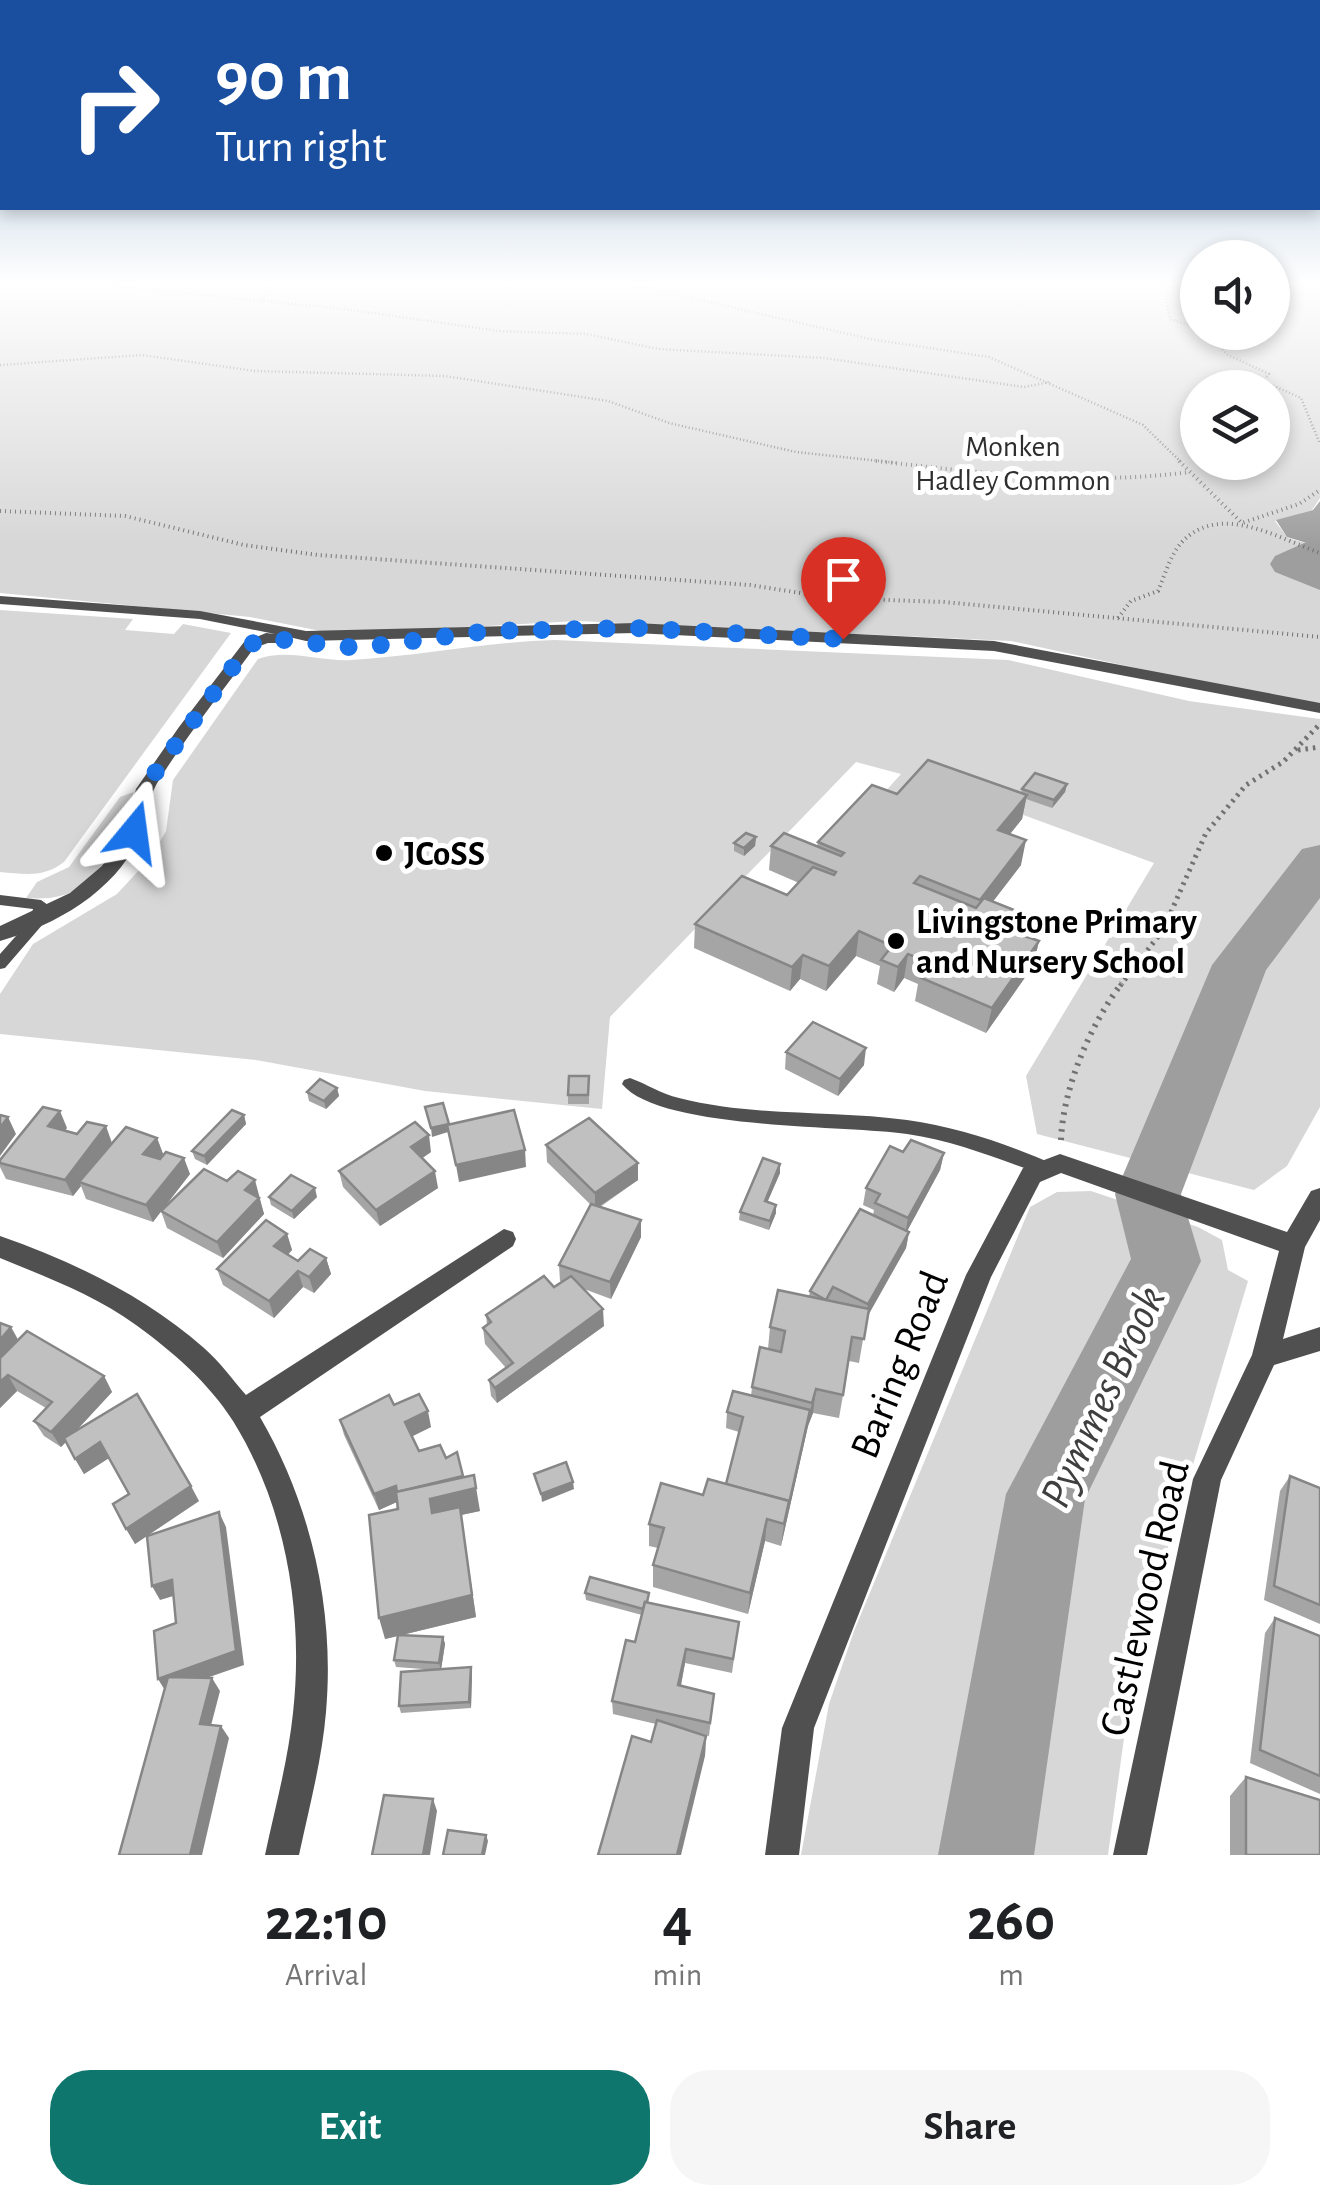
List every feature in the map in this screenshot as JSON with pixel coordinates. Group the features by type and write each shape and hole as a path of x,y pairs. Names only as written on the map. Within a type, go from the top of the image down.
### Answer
{"street":[{"path":"0,600 200,616 306,636 376,638 635,628 994,646 1319,708"},
{"path":"0,934 38,920 114,869 134,832 144,788 249,645 266,638 358,648 488,631"},
{"path":"1054,1166 1101,1178 1293,1245"},
{"name":"Baring Road","path":"782,1855 798,1728 979,1275 1031,1175 1054,1166"},
{"name":"Castlewood Road","path":"1130,1855 1207,1478 1265,1356 1293,1245 1320,1198"},
{"path":"246,1412 504,1238"},
{"path":"0,1247 86,1284 142,1314 190,1348 246,1412 280,1476 302,1552 311,1692 282,1855"},
{"path":"1265,1356 1320,1339"}],"lane":[{"path":"0,900 41,905 38,920 0,964"},
{"path":"630,1084 643,1097 703,1110 886,1125 967,1137 1054,1166"}],"path":[{"path":"315,373 445,376 608,401 670,423 796,452 1046,480 1127,480 1180,473"},
{"path":"928,373 1024,386 1050,382"},
{"path":"1027,373 1143,426 1180,462"},
{"path":"1266,373 1269,374 1263,380 1301,398 1320,444"},
{"path":"1198,480 1242,522 1320,553"},
{"path":"1118,618 1131,600 1158,591 1182,542 1202,529 1242,522 1298,504 1320,490"},
{"path":"0,511 125,516 244,546 318,555 750,585 832,598 944,602 1320,637"},
{"path":"1054,1166 1062,1109 1105,1005 1163,930 1206,833 1246,785 1320,729 1319,708"},
{"path":"1296,750 1320,747"}],"green space":[{"name":"Monken Hadley Common","path":"0,373 1180,373 1180,480 1290,480 1290,373 1320,373 1320,498 1312,510 1275,521 1288,538 1320,547 1320,708 1011,641 578,621 336,634 250,617 0,593"},
{"path":"0,610 133,619 125,630 174,634 183,624 231,633 64,862 41,873 0,872"},
{"name":"JCoSS","path":"555,640 1008,660 1189,701 1320,719 1320,1107 1287,1166 1254,1190 1037,1134 1026,1076 1154,863 926,779 895,809 875,803 901,774 856,762 610,1017 602,1109 425,1091 256,1060 0,1034 0,994 33,944 117,894 151,857 166,831 173,780 258,659 292,655 351,660"},
{"path":"134,792 121,835 102,870 72,892 51,898 26,898 37,882 69,867 120,797"},
{"path":"1091,1191 1198,1227 1222,1240 1228,1270 1248,1281 1135,1658 1108,1855 801,1855 829,1704 854,1631 1030,1207 1057,1192"}],"shaded area":[{"path":"1320,501 1320,547 1287,537 1276,520 1313,510"}],"building":[{"path":"928,760 1027,795 998,830 1026,840 980,900 920,876 914,883 976,908 984,898 1034,918 1022,935 1039,941 992,1008 919,977 930,963 908,954 898,967 881,960 892,946 859,931 829,966 803,955 792,967 695,924 742,876 787,895 813,867 834,875 836,872 771,846 784,833 841,856 844,853 818,842 872,785 897,794"},
{"path":"1035,773 1067,784 1054,800 1022,789"},
{"path":"746,833 756,837 744,848 734,843"},
{"path":"813,1022 866,1048 840,1079 786,1052"},
{"path":"569,1076 589,1076 588,1095 568,1095"},
{"path":"320,1079 337,1088 324,1101 307,1092"},
{"path":"443,1103 449,1124 431,1128 425,1107"},
{"path":"43,1107 60,1111 48,1126 77,1134 87,1122 106,1126 65,1180 0,1163"},
{"path":"232,1110 244,1115 204,1156 192,1151"},
{"path":"514,1110 525,1150 456,1165 447,1125"},
{"path":"589,1118 638,1163 595,1193 546,1145"},
{"path":"415,1122 429,1135 411,1147 435,1171 376,1210 339,1171"},
{"path":"126,1127 157,1138 143,1154 160,1159 166,1152 184,1158 146,1205 79,1182"},
{"path":"911,1140 944,1153 908,1218 875,1203 880,1194 866,1188 890,1146 903,1152"},
{"path":"763,1158 780,1164 765,1201 776,1205 770,1221 740,1212"},
{"path":"204,1169 227,1181 238,1171 255,1180 245,1190 259,1198 217,1242 161,1211"},
{"path":"291,1175 315,1188 292,1211 269,1197"},
{"path":"591,1204 641,1220 610,1282 559,1265"},
{"path":"860,1209 909,1232 868,1304 833,1287 826,1300 810,1291"},
{"path":"266,1220 287,1234 274,1246 298,1261 310,1249 326,1258 309,1277 298,1271 269,1301 217,1269"},
{"path":"544,1276 554,1287 571,1276 603,1309 495,1388 489,1380 513,1363 483,1328 491,1322 486,1315"},
{"path":"778,1290 869,1309 864,1339 852,1337 843,1395 816,1389 812,1403 752,1387 760,1347 781,1352 785,1331 770,1327"},
{"path":"0,1323 11,1327 0,1340"},
{"path":"27,1331 104,1376 51,1432 34,1421 52,1402 8,1375 0,1382 0,1358"},
{"path":"733,1391 810,1410 788,1508 789,1501 726,1484 743,1417 727,1412"},
{"path":"137,1394 191,1486 126,1529 113,1504 129,1494 100,1442 75,1459 64,1438"},
{"path":"419,1394 428,1411 405,1422 419,1451 440,1445 446,1458 457,1452 463,1476 397,1492 396,1486 374,1494 340,1420 389,1395 394,1405"},
{"path":"566,1462 573,1482 541,1494 534,1474"},
{"path":"474,1475 476,1488 430,1499 432,1513 460,1507 472,1595 379,1618 369,1515 398,1509 396,1492"},
{"path":"1290,1476 1320,1488 1320,1605 1274,1586"},
{"path":"708,1479 789,1501 784,1524 767,1519 750,1593 653,1565 664,1528 649,1524 661,1483 703,1495"},
{"path":"219,1512 236,1651 158,1679 154,1631 176,1623 172,1580 152,1586 147,1536"},
{"path":"590,1577 649,1593 647,1602 643,1609 585,1593"},
{"path":"645,1602 739,1622 733,1659 686,1649 678,1685 714,1694 710,1723 612,1701 626,1640 635,1642"},
{"path":"1275,1618 1320,1636 1320,1776 1260,1750"},
{"path":"398,1635 443,1637 439,1663 394,1660"},
{"path":"471,1667 469,1702 399,1706 401,1672"},
{"path":"168,1677 212,1678 200,1724 221,1726 190,1855 119,1855"},
{"path":"657,1720 706,1736 677,1855 598,1855 632,1736 651,1742"},
{"path":"1246,1777 1320,1800 1320,1855 1246,1855"},
{"path":"384,1795 433,1799 423,1855 372,1855"},
{"path":"448,1830 486,1835 482,1855 443,1855"}],"waterway":[{"name":"Pymmes Brook","path":"1320,547 1289,564 1320,578"},
{"name":"Pymmes Brook","path":"986,1855 1046,1494 1166,1261 1148,1194 1240,965 1320,861"}],"place":[{"name":"JCoSS","path":"384,853"},
{"name":"Livingstone Primary and Nursery School","path":"896,941"}],"route":[{"path":"134,832 144,788 249,645 266,638 358,648 488,631 635,628 843,639"}]}
